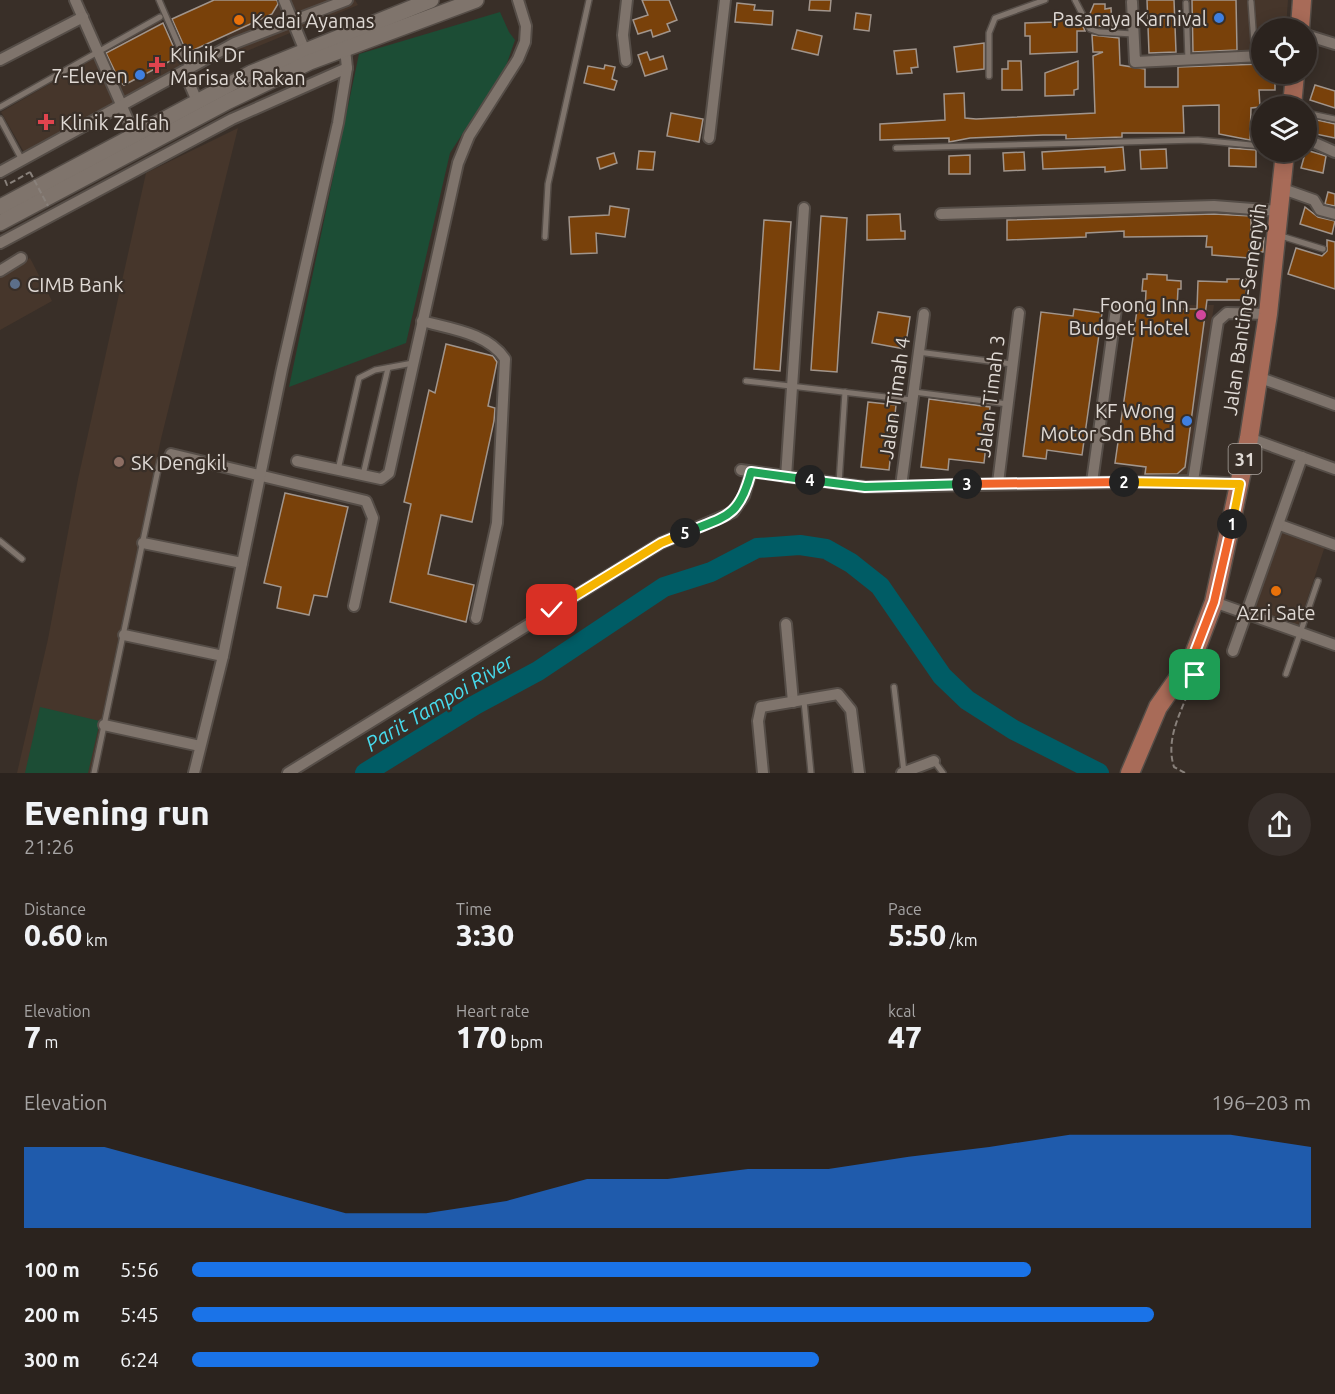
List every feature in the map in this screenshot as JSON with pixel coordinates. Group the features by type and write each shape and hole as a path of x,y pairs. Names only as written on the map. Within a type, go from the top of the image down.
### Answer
{"main road":[{"path":"0,207 197,101 307,56 431,0"},
{"path":"0,223 307,56 345,49 476,0"},
{"path":"1301,18 1302,0"},
{"name":"Jalan Banting-Semenyih","path":"1130,773 1139,747 1158,707 1193,657 1214,602 1249,438 1268,314 1285,162"}],"street":[{"path":"284,0 307,56"},
{"path":"0,172 235,43 347,0"},
{"path":"297,460 381,479 389,473 458,163 469,136 518,59 525,42 526,26 518,0"},
{"path":"626,61 623,35 627,0"},
{"path":"709,138 725,0"},
{"path":"78,1 135,136"},
{"path":"1132,2 1135,62 1251,56"},
{"path":"0,60 83,17"},
{"path":"1317,38 1335,44"},
{"path":"194,773 223,656 347,68 345,49"},
{"path":"0,243 232,119 347,68"},
{"path":"187,70 197,101"},
{"path":"1317,144 1335,152"},
{"path":"1283,189 1314,200 1320,210 1335,214"},
{"path":"941,214 1214,206 1279,212"},
{"path":"25,208 33,225"},
{"path":"786,477 804,208"},
{"path":"0,270 21,258"},
{"path":"1092,482 1116,309"},
{"name":"Jalan Timah 3","path":"998,483 1019,313"},
{"path":"1193,481 1218,321 1227,313 1268,314"},
{"name":"Jalan Timah 4","path":"901,486 924,314"},
{"path":"423,321 486,340 496,346 505,359 497,523 476,618"},
{"path":"1258,377 1335,405"},
{"path":"1249,438 1335,469"},
{"path":"171,454 366,501 373,518 354,606"},
{"path":"1233,651 1280,525 1302,457"},
{"path":"288,773 661,543 733,512 744,496 746,471 865,487 1193,481 1240,484"},
{"path":"1280,525 1335,545"},
{"path":"143,543 242,563"},
{"path":"1214,602 1248,612 1335,645"},
{"path":"786,624 799,701"},
{"path":"124,635 223,656"},
{"path":"763,773 758,721 761,707 838,694 851,710 859,773"},
{"path":"104,725 200,746"},
{"path":"903,773 934,761"}],"lane":[{"path":"159,0 187,70"},
{"path":"544,237 548,184 589,0"},
{"path":"989,76 989,33 995,18 1045,0"},
{"path":"1075,0 1090,29 1099,32 1133,34"},
{"path":"1251,2 1253,18"},
{"path":"1186,3 1188,60"},
{"path":"0,107 160,17"},
{"path":"1317,115 1335,119"},
{"path":"0,120 22,160"},
{"path":"167,134 175,150"},
{"path":"896,148 1198,140 1251,145"},
{"path":"1276,234 1323,249"},
{"path":"918,352 1012,364"},
{"path":"338,470 359,378 364,374 413,363"},
{"path":"363,475 388,368"},
{"path":"746,381 845,392 1008,404"},
{"path":"839,483 845,392"},
{"path":"94,773 160,460 171,454"},
{"path":"0,541 22,559"},
{"path":"1286,674 1318,581"},
{"path":"894,687 903,773"},
{"path":"799,701 811,773"},
{"path":"934,761 943,773"}],"path":[{"path":"8,185 30,172 48,206"},
{"path":"1185,773 1174,767 1170,753 1173,733 1191,685"}],"shaded area":[{"path":"211,0 355,0 358,5 235,56"},
{"path":"1189,0 1288,0 1287,18 1251,18 1251,52 1191,56"},
{"path":"160,20 182,68 24,152 1,112"},
{"name":"SK Dengkil","path":"238,128 161,439 90,773 17,773 48,639 78,479 146,173"},
{"path":"30,258 52,301 0,330 0,275"},
{"path":"1165,305 1214,305 1189,477 1141,478"},
{"path":"1282,530 1325,546 1298,627 1252,610"}],"green space":[{"path":"500,12 515,40 506,66 450,153 406,343 289,387 359,54"},
{"path":"40,707 100,721 88,773 25,773"}],"building":[{"path":"214,0 277,0 278,4 272,14 187,53 172,19"},
{"path":"642,0 669,0 677,20 667,24 670,31 653,37 651,30 638,34 633,20 648,15"},
{"path":"810,0 831,0 830,11 809,10"},
{"path":"1147,0 1174,0 1176,52 1149,53"},
{"path":"1192,0 1236,0 1237,50 1193,52"},
{"path":"737,3 755,5 754,10 773,11 772,25 735,22"},
{"path":"1094,4 1105,4 1105,9 1111,8 1112,28 1093,25 1089,16"},
{"path":"856,13 871,15 869,31 854,29"},
{"path":"1056,15 1078,16 1085,31 1077,31 1077,52 1030,54 1030,36 1025,36 1025,23 1056,22"},
{"path":"163,23 178,57 124,85 120,82 106,53"},
{"path":"797,30 822,36 818,55 792,49"},
{"path":"1092,35 1119,38 1120,65 1145,69 1145,87 1178,87 1178,67 1251,64 1251,84 1275,84 1275,90 1259,90 1259,96 1251,96 1250,140 1219,134 1219,105 1183,106 1184,133 1122,133 1122,137 1066,139 1066,135 1043,135 970,138 949,142 949,138 880,140 880,124 945,120 944,94 964,93 965,118 1095,113 1093,56 1103,52 1093,52"},
{"path":"984,43 984,69 957,72 954,47"},
{"path":"916,49 918,67 911,68 912,73 897,74 894,51"},
{"path":"647,52 650,60 663,56 667,69 645,76 638,55"},
{"path":"1008,61 1021,61 1022,90 1002,90 1002,69 1008,69"},
{"path":"1078,61 1078,89 1074,90 1074,95 1045,96 1045,73"},
{"path":"605,65 615,67 612,79 617,81 614,90 584,83 588,66 604,69"},
{"path":"1315,85 1335,91 1335,108 1317,102 1317,96 1311,96"},
{"path":"671,113 703,119 699,142 667,136"},
{"path":"1317,120 1335,124 1335,138 1317,134"},
{"path":"1123,147 1125,170 1105,172 1105,167 1043,169 1042,152"},
{"path":"1229,148 1251,150 1251,162 1256,162 1256,167 1229,166"},
{"path":"1166,149 1167,168 1141,169 1140,150"},
{"path":"639,151 655,152 653,170 637,169"},
{"path":"1024,152 1025,170 1004,171 1003,153"},
{"path":"614,153 617,163 600,169 597,158"},
{"path":"1317,153 1326,156 1323,173 1301,168 1303,162 1317,162"},
{"path":"970,155 970,174 949,174 949,156"},
{"path":"1328,192 1335,194 1335,206 1325,204"},
{"path":"610,206 629,209 625,237 596,233 597,253 571,254 569,217 609,215"},
{"path":"1305,207 1318,217 1335,221 1332,234 1300,224"},
{"path":"900,214 901,231 905,231 905,239 867,240 867,215"},
{"path":"1214,214 1251,216 1251,238 1264,238 1263,252 1249,251 1249,258 1212,255 1212,247 1206,247 1207,236 1124,237 1124,231 1086,233 1086,237 1007,240 1007,220"},
{"path":"821,216 847,218 837,372 811,370"},
{"path":"764,220 791,222 780,371 754,369"},
{"path":"1327,240 1335,242 1335,289 1288,274 1296,248 1322,256 1327,251"},
{"path":"1147,274 1167,275 1167,280 1181,281 1181,289 1178,289 1177,309 1197,309 1198,281 1227,282 1227,279 1246,279 1246,300 1207,300 1185,467 1177,474 1145,474 1146,467 1115,463 1137,310 1145,311 1146,291 1142,291 1143,279 1147,279"},
{"path":"1074,309 1102,313 1082,455 1047,450 1046,459 1023,456 1041,312 1073,316"},
{"path":"878,312 910,317 905,349 872,343"},
{"path":"446,344 493,356 497,362 488,406 495,408 494,421 472,522 441,515 428,574 474,585 466,622 390,602 411,504 404,502 429,390 435,393"},
{"path":"929,399 990,407 984,463 949,459 948,470 921,467"},
{"path":"868,402 896,405 889,470 861,467"},
{"path":"285,493 348,507 327,597 314,595 309,615 277,608 281,587 264,583"}],"waterway":[{"name":"Parit Tampoi River","path":"365,773 475,705 538,671 664,587 711,572 757,548 800,545 826,549 851,563 880,586 942,676 967,700 1014,730 1099,773"}],"place":[{"name":"Pasaraya Karnival","path":"1219,18"},
{"name":"Kedai Ayamas","path":"239,20"},
{"name":"Klinik Dr Marisa & Rakan","path":"157,65"},
{"name":"7-Eleven","path":"140,75"},
{"name":"Klinik Zalfah","path":"46,122"},
{"name":"CIMB Bank","path":"15,284"},
{"name":"Foong Inn Budget Hotel","path":"1201,315"},
{"name":"KF Wong Motor Sdn Bhd","path":"1187,421"},
{"name":"SK Dengkil","path":"119,462"},
{"name":"Azri Sate","path":"1276,591"}],"route":[{"path":"552,610 661,543 733,512 744,496 751,472 865,487 1193,481 1240,484 1214,602 1193,657 1195,675"}]}
